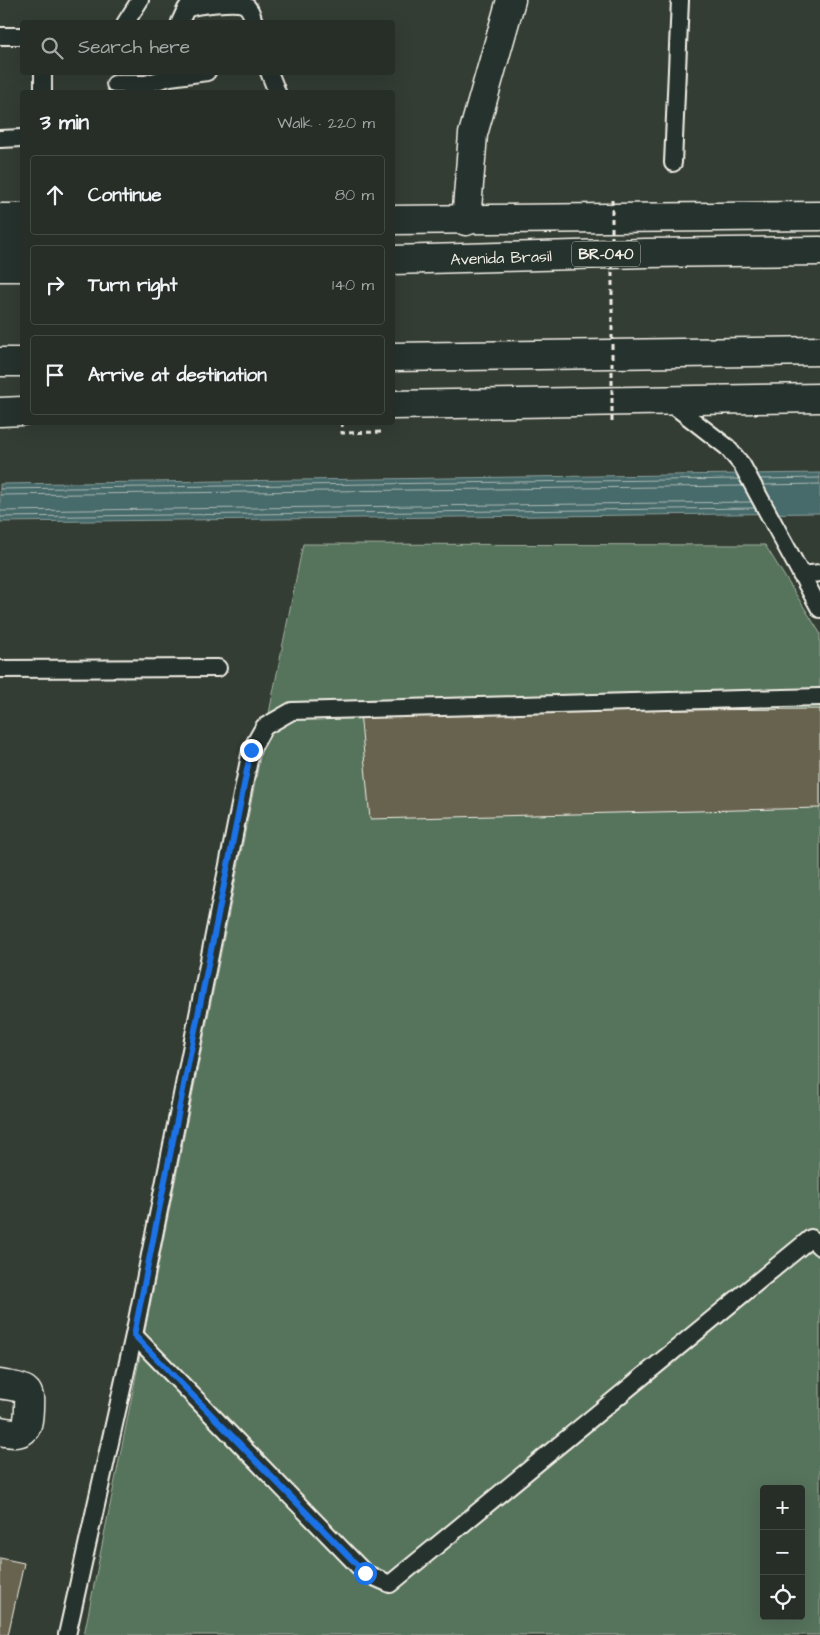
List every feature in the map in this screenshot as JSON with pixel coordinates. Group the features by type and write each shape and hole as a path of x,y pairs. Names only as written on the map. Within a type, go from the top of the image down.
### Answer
{"main road":[{"path":"466,221 473,134 512,5"},
{"path":"395,220 466,221 820,216"},
{"path":"0,218 20,218"},
{"path":"0,244 20,245"},
{"name":"Avenida Brasil","path":"395,260 646,252 820,251"},
{"path":"0,267 20,267"},
{"path":"395,356 820,350"},
{"path":"0,362 20,362"},
{"path":"395,405 820,398"},
{"path":"0,412 20,411"},
{"path":"0,1384 23,1388 29,1398 28,1425 22,1431 14,1433 0,1431"}],"lane":[{"path":"127,20 140,0"},
{"path":"673,163 680,0"},
{"path":"181,20 186,9 194,6 238,3 245,5 251,10 254,20"},
{"path":"0,36 20,36"},
{"path":"43,75 43,90"},
{"path":"115,83 146,88 170,75"},
{"path":"270,75 276,90"},
{"path":"0,139 20,138"},
{"path":"666,400 727,447 742,465 820,609"},
{"path":"801,575 820,573"},
{"path":"0,669 218,668"},
{"path":"67,1635 134,1335 251,750 264,728 292,711 820,696"},
{"path":"134,1335 365,1573 390,1584 812,1238 820,1247"}],"path":[{"path":"612,200 612,425"}],"green space":[{"path":"303,544 765,545 820,633 820,1635 84,1635"}],"water":[{"path":"820,473 820,513 0,522 0,484"}],"building":[{"path":"820,709 820,808 370,819 360,712"},
{"path":"0,1558 24,1563 8,1635 0,1635"}],"route":[{"path":"251,750 134,1335 365,1573"}]}
